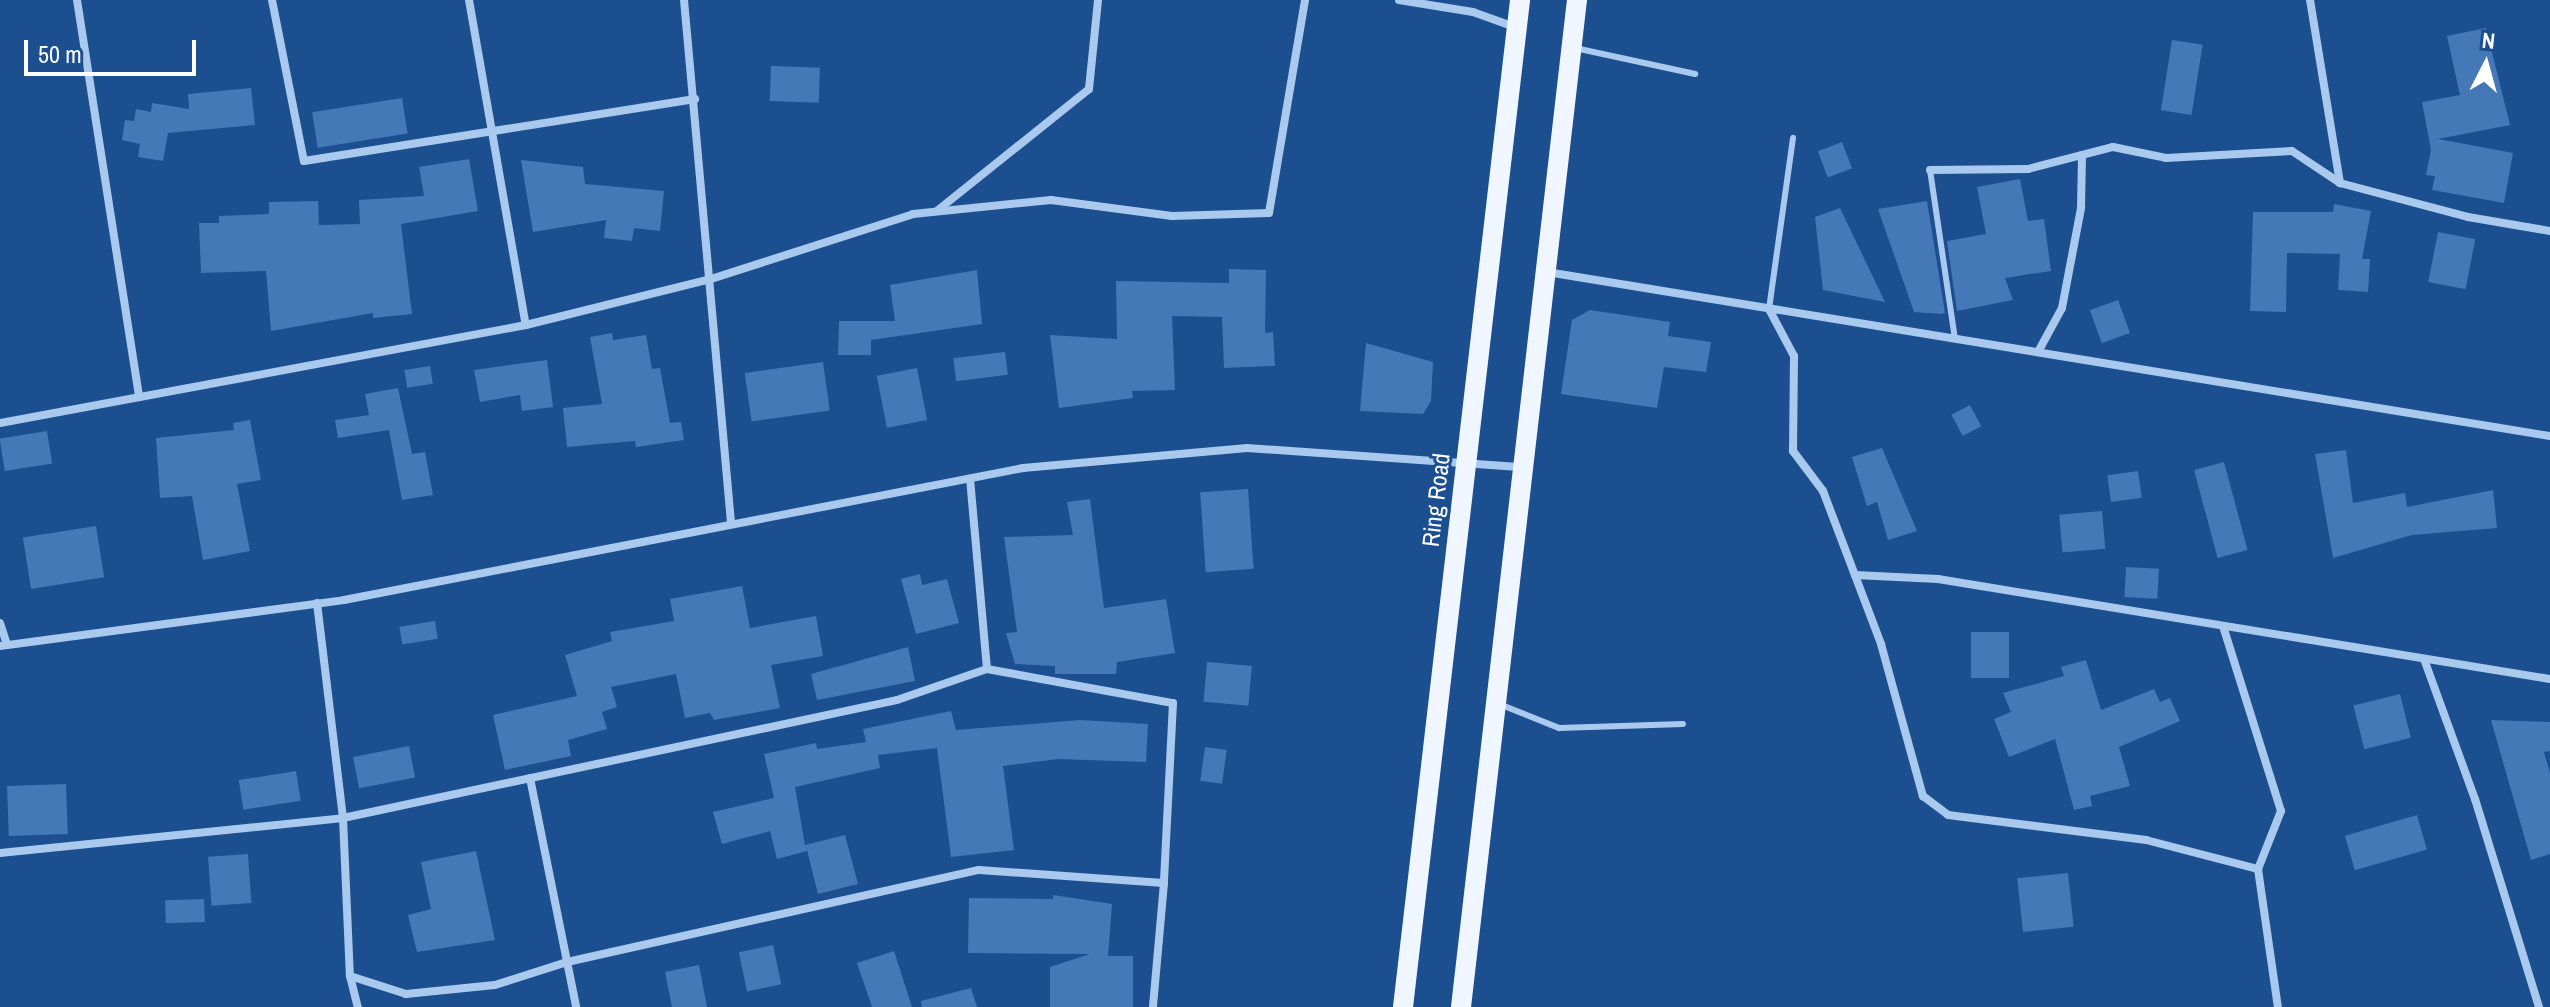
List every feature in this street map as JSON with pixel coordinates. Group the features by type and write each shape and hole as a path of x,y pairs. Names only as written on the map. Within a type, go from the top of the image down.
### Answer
{"main road":[{"name":"Ring Road","path":"1403,1007 1520,0"},
{"path":"1461,1007 1577,0"}],"street":[{"path":"77,0 139,397"},
{"path":"272,0 304,161 695,99"},
{"path":"469,0 488,133 526,325"},
{"path":"684,0 731,523"},
{"path":"935,212 1089,89 1098,0"},
{"path":"0,423 526,325 711,279 935,212 1051,200 1172,216 1269,213 1305,0"},
{"path":"1399,0 1473,12 1517,28"},
{"path":"2310,0 2340,183"},
{"path":"1930,170 2028,169 2113,147 2166,158 2292,151 2340,183 2468,217 2550,231"},
{"path":"2038,352 2062,308 2081,208 2082,155"},
{"path":"1546,272 2550,436"},
{"path":"1769,309 1794,356 1793,451 1823,491 1855,575 1903,707 1923,796 1948,815 2146,840 2258,869"},
{"path":"0,623 4,645 317,603 1023,468 1247,448 1523,467"},
{"path":"970,479 987,669"},
{"path":"1855,575 1938,579 2550,679"},
{"path":"317,603 343,818 350,976 358,1007"},
{"path":"2223,626 2281,811 2258,869 2278,1007"},
{"path":"2424,659 2475,799 2539,1007"},
{"path":"0,853 343,818 897,700 987,669 1173,703 1164,883 1153,1007"},
{"path":"530,778 576,1007"},
{"path":"350,976 406,994 495,985 567,962 979,870 1164,883"}],"lane":[{"path":"1571,47 1695,74"},
{"path":"1769,309 1793,138"},
{"path":"1930,170 1955,339"},
{"path":"1496,703 1559,728 1683,724"}],"building":[{"path":"2486,28 2510,125 2438,139 2513,153 2504,203 2432,190 2435,176 2426,175 2431,150 2422,102 2460,95 2447,36"},
{"path":"2172,40 2203,45 2192,115 2161,110"},
{"path":"771,66 820,68 819,103 770,101"},
{"path":"251,88 255,125 168,133 163,161 138,157 140,144 122,140 125,120 134,121 136,109 151,112 152,103 189,109 188,94"},
{"path":"402,98 408,134 318,148 312,112"},
{"path":"1842,142 1852,168 1828,177 1818,151"},
{"path":"469,159 478,211 401,224 412,314 373,318 373,313 271,331 266,271 201,273 199,223 219,223 219,216 269,214 269,202 318,201 319,225 360,224 359,200 424,196 419,167"},
{"path":"521,160 583,167 585,184 664,191 660,231 634,228 632,241 604,238 606,220 533,232"},
{"path":"2020,179 2028,221 2044,219 2051,271 2005,278 2013,300 1957,311 1947,241 1986,234 1977,187"},
{"path":"1927,201 1945,313 1941,314 1914,312 1878,209"},
{"path":"2334,204 2371,211 2362,259 2370,259 2368,292 2338,290 2340,254 2287,253 2286,312 2250,311 2253,212 2333,212"},
{"path":"1840,208 1885,302 1823,290 1815,217"},
{"path":"2438,232 2475,239 2466,289 2428,282"},
{"path":"1229,269 1266,270 1265,333 1273,332 1275,366 1224,368 1222,317 1172,316 1175,390 1132,391 1133,398 1059,408 1050,335 1117,339 1116,281 1229,283"},
{"path":"977,270 982,324 871,340 871,355 838,355 839,321 895,321 890,285"},
{"path":"2118,300 2130,333 2102,343 2090,310"},
{"path":"1590,310 1670,322 1668,336 1711,342 1706,372 1664,367 1657,408 1561,394 1572,320"},
{"path":"612,333 613,340 646,335 652,369 660,368 670,423 681,422 684,440 636,447 635,441 567,447 563,408 602,404 590,337"},
{"path":"1366,343 1433,362 1431,401 1423,414 1360,411"},
{"path":"1005,352 1008,375 956,381 953,358"},
{"path":"547,360 553,407 522,411 520,395 480,402 474,370"},
{"path":"823,362 830,411 752,422 745,373"},
{"path":"430,366 433,384 407,388 404,370"},
{"path":"917,368 927,420 887,428 877,376"},
{"path":"398,388 412,454 425,452 433,495 402,500 389,430 338,438 335,420 369,415 365,394"},
{"path":"1970,405 1981,426 1963,436 1951,415"},
{"path":"250,420 261,480 237,484 250,551 203,560 192,496 160,498 156,438 234,430 233,423"},
{"path":"47,431 52,464 5,471 0,438"},
{"path":"1882,448 1917,531 1888,540 1877,502 1867,506 1852,457"},
{"path":"2346,450 2353,503 2405,493 2407,507 2493,490 2497,528 2412,535 2333,558 2315,454"},
{"path":"2224,462 2248,550 2218,558 2194,470"},
{"path":"2138,471 2142,498 2111,502 2107,475"},
{"path":"1248,489 1254,569 1206,572 1200,492"},
{"path":"1090,499 1104,608 1166,599 1175,653 1117,662 1116,674 1055,674 1055,666 1015,664 1006,633 1017,632 1004,537 1073,535 1067,502"},
{"path":"2102,511 2105,549 2062,553 2059,515"},
{"path":"96,526 104,577 31,589 23,538"},
{"path":"2126,567 2159,569 2157,599 2124,597"},
{"path":"920,574 922,585 947,579 959,623 916,634 901,579"},
{"path":"742,586 750,628 816,616 823,656 771,665 780,708 714,720 710,713 685,718 676,674 611,687 617,707 602,712 607,729 568,740 571,756 505,770 493,715 577,696 565,655 612,641 610,632 674,621 670,599"},
{"path":"435,621 438,639 402,644 399,627"},
{"path":"1971,632 2009,632 2009,678 1971,678"},
{"path":"908,647 915,681 817,700 811,674"},
{"path":"2086,660 2101,710 2154,689 2160,702 2170,698 2180,721 2119,747 2130,786 2090,796 2092,806 2074,810 2055,739 2009,757 1994,719 2011,712 2003,693 2064,676 2061,667"},
{"path":"1207,662 1252,666 1248,706 1204,702"},
{"path":"2400,694 2411,738 2364,749 2353,706"},
{"path":"951,711 956,730 1080,720 1148,724 1146,762 1058,759 1003,766 1014,850 951,857 937,748 878,755 880,768 795,787 805,845 845,835 858,884 818,894 806,846 807,851 777,859 770,831 722,844 713,812 774,798 764,754 816,743 817,749 866,742 863,729"},
{"path":"2491,720 2550,722 2550,751 2544,752 2550,773 2550,854 2531,860"},
{"path":"409,746 415,777 359,788 353,757"},
{"path":"1205,747 1227,750 1222,784 1200,781"},
{"path":"296,771 301,801 243,810 239,780"},
{"path":"66,784 68,834 9,836 7,786"},
{"path":"2417,815 2427,850 2355,870 2345,836"},
{"path":"476,851 495,940 417,952 408,915 431,909 421,862"},
{"path":"248,854 251,903 212,906 208,857"},
{"path":"2068,873 2074,927 2023,932 2017,878"},
{"path":"1053,895 1112,904 1108,956 1133,956 1133,1007 1050,1007 1050,967 1090,954 968,953 969,898 1053,899"},
{"path":"204,899 205,922 166,923 165,900"},
{"path":"773,945 781,984 747,991 739,952"},
{"path":"894,951 912,1007 872,1007 857,963"},
{"path":"699,965 707,1007 672,1007 665,972"},
{"path":"971,988 977,1007 922,1007 921,1001"}]}
